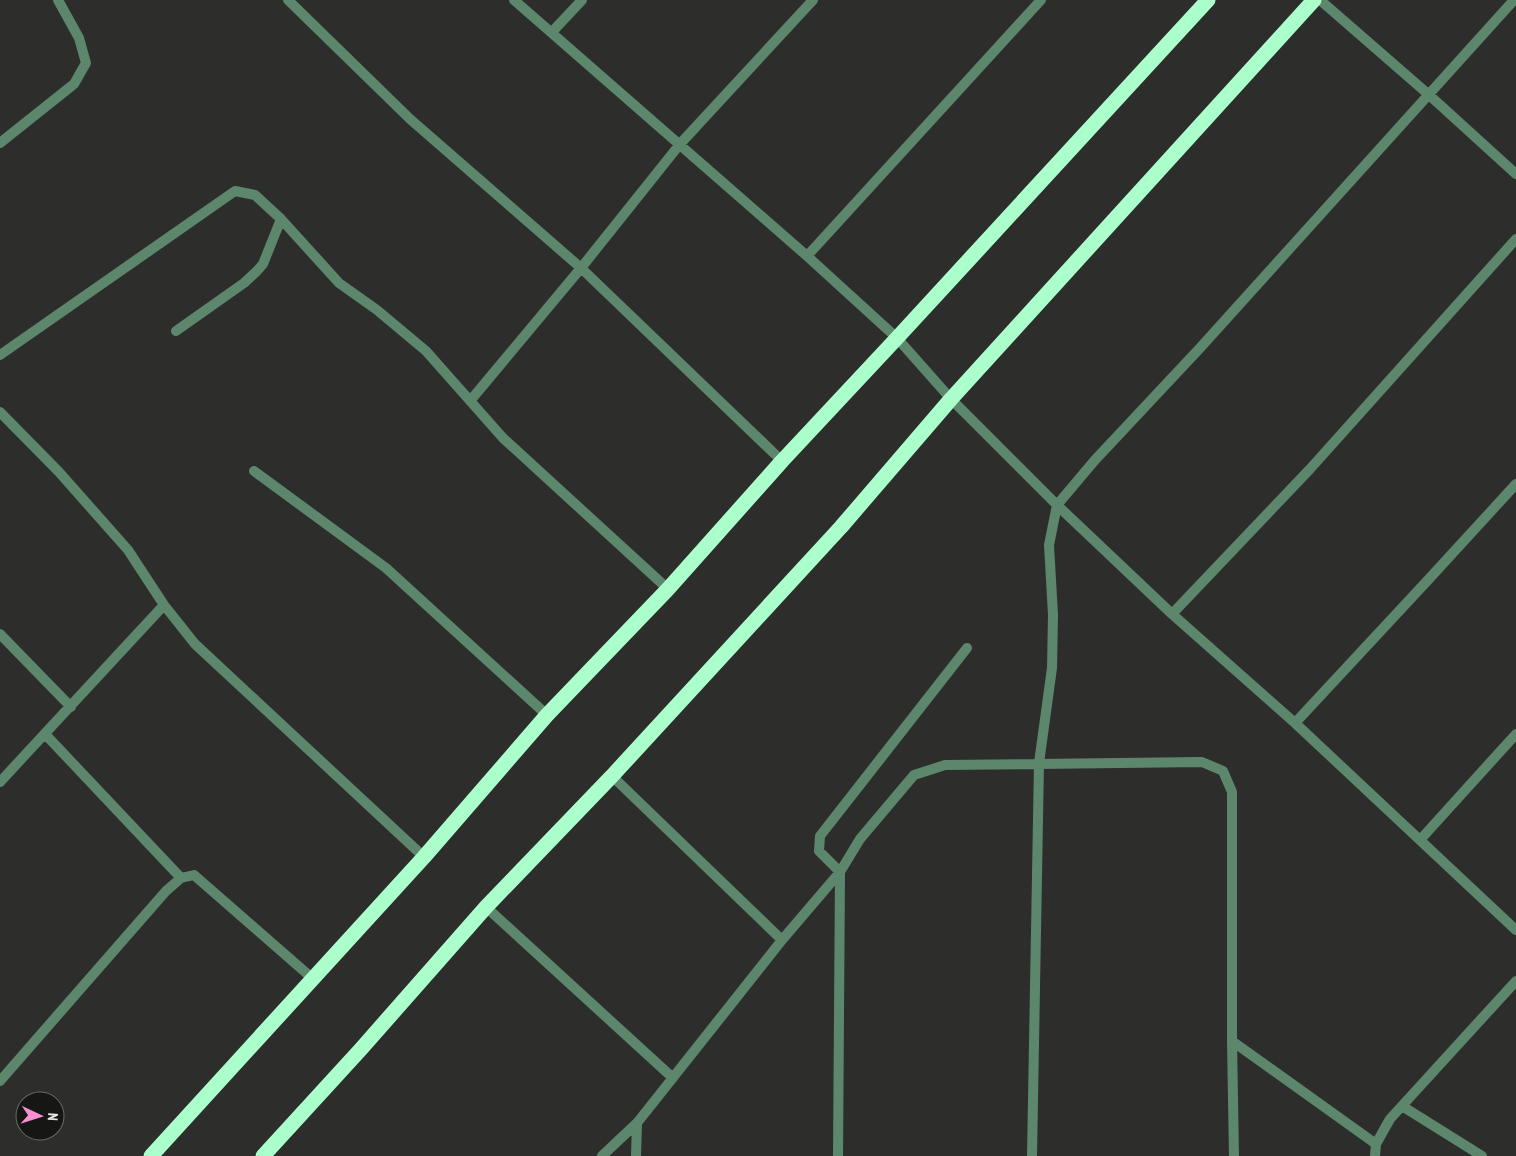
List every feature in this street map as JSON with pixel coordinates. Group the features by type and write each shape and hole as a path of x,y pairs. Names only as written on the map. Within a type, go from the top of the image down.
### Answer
{"highway":[{"path":"150,1156 424,857 547,715 668,589 782,461 1208,0"},
{"path":"263,1156 361,1049 486,907 612,776 841,527 951,398 1314,0"}],"street":[{"path":"0,143 74,84 86,63 79,38 58,0"},
{"path":"288,0 410,119 581,268 782,461"},
{"path":"514,0 680,144 897,338 951,398 1057,505 1172,614 1295,723 1516,930"},
{"path":"552,32 582,0"},
{"path":"470,401 581,268 680,144 813,0"},
{"path":"806,256 1041,0"},
{"path":"1320,0 1516,174"},
{"path":"1032,1156 1039,763 1052,668 1053,615 1048,545 1057,505 1095,460 1200,348 1514,0"},
{"path":"0,355 235,191 255,195 281,219 339,283 377,310 426,351 504,438 668,589"},
{"path":"176,331 244,283 256,272 263,264 281,219"},
{"path":"1172,614 1310,469 1516,239"},
{"path":"0,412 59,472 128,550 164,605 195,644 424,857"},
{"path":"254,471 386,568 547,715"},
{"path":"1295,723 1516,484"},
{"path":"0,782 164,605"},
{"path":"0,634 70,707"},
{"path":"838,1156 840,872 819,850 820,836 967,648"},
{"path":"45,734 181,878"},
{"path":"1420,840 1516,734"},
{"path":"602,1156 638,1124 782,940 840,872 860,839 914,775 944,765 1202,762 1223,771 1232,792 1234,1156"},
{"path":"612,776 782,940"},
{"path":"0,1081 160,898 181,878 194,875 312,978"},
{"path":"486,907 673,1078"},
{"path":"1375,1156 1376,1144 1390,1119 1516,981"},
{"path":"1232,1041 1376,1144"},
{"path":"1402,1106 1482,1156"},
{"path":"636,1156 638,1124"}]}
